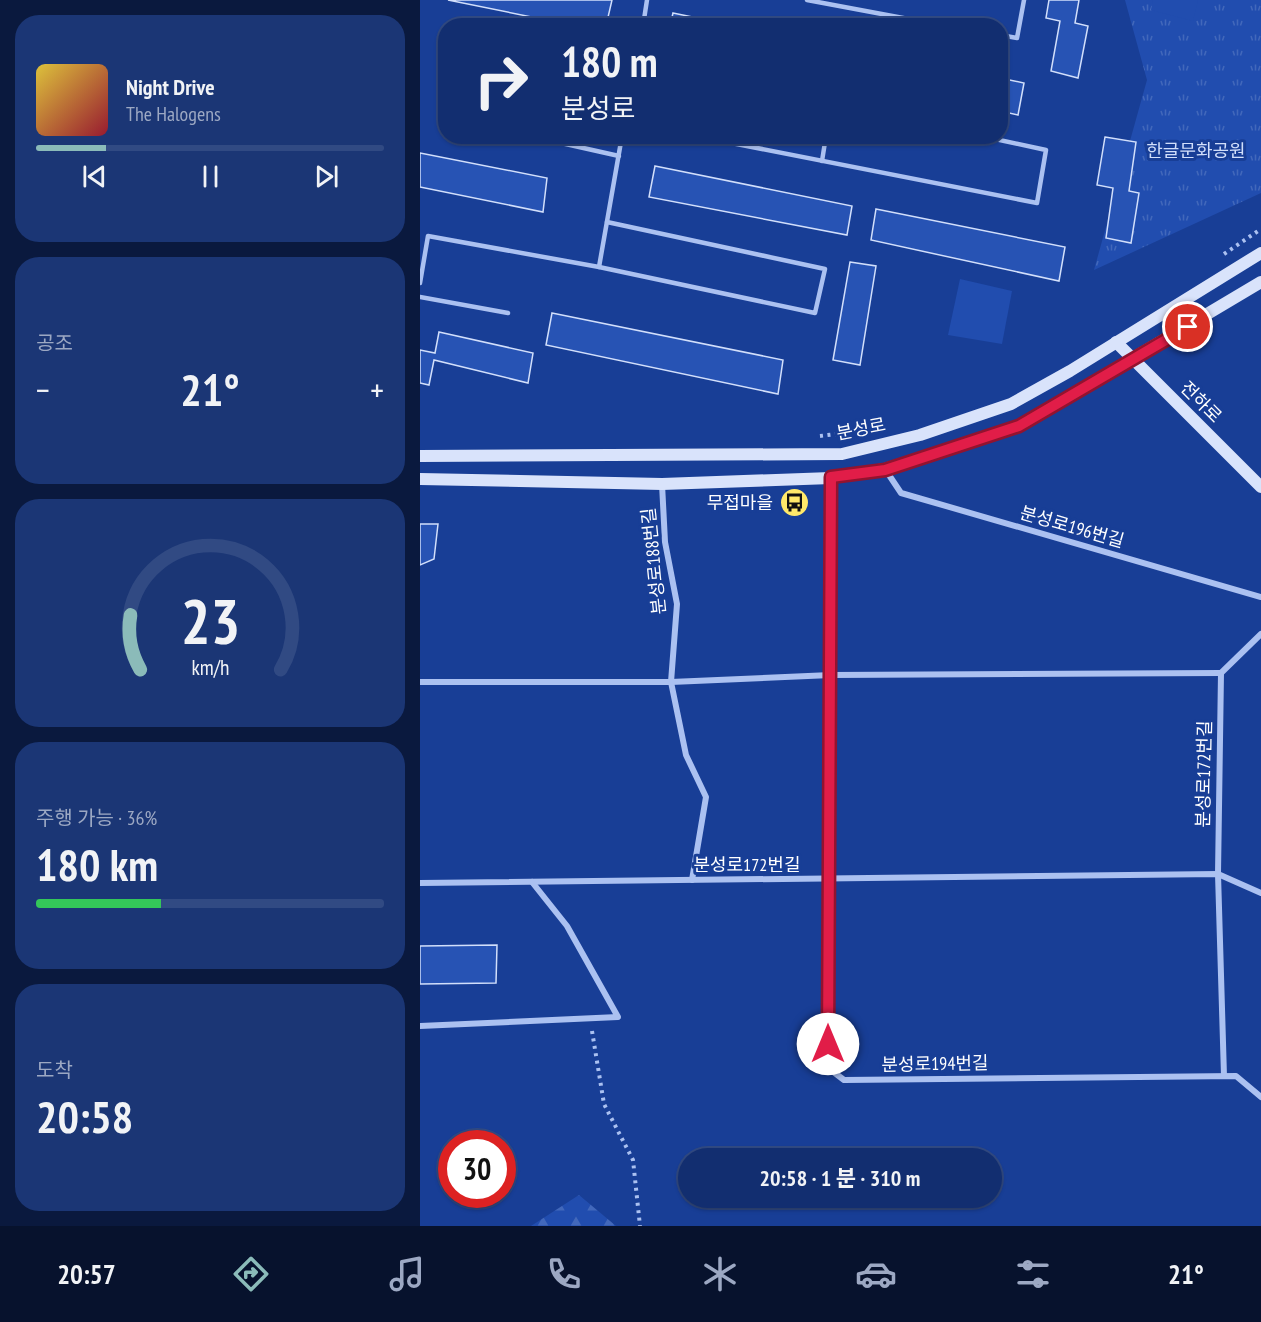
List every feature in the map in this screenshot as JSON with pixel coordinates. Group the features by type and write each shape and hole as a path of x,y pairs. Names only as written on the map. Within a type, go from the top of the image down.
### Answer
{"main road":[{"name":"분성로","path":"420,456 842,454 920,435 1011,404 1261,253"},
{"path":"420,479 662,484 831,477 885,470 1019,426 1261,282"},
{"name":"전하로","path":"1116,342 1261,487"}],"street":[{"name":"분성로196번길","path":"885,470 901,493 1261,597"},
{"name":"분성로194번길","path":"831,477 827,1067 844,1080 1236,1076 1261,1097"},
{"name":"분성로188번길","path":"662,484 665,542 677,604 671,682 686,755 706,797 692,880"},
{"path":"420,682 671,682 831,675 1221,673 1261,634"},
{"name":"분성로172번길","path":"1218,874 1221,673"},
{"path":"1218,874 1224,1076"},
{"name":"분성로172번길","path":"420,883 1218,874 1261,892"},
{"path":"420,1026 618,1017 567,926 532,882"}],"lane":[{"path":"644,18 647,0"},
{"path":"807,0 904,18"},
{"path":"851,8 852,0"},
{"path":"1008,36 1017,38 1024,0"},
{"path":"738,144 1037,203 1046,150 1008,142"},
{"path":"566,144 619,156"},
{"path":"599,267 621,144"},
{"path":"822,160 825,144"},
{"path":"420,283 428,236 599,267 815,313 825,269 607,222"},
{"path":"420,297 508,313"}],"path":[{"path":"1214,261 1261,229"},
{"path":"816,437 864,431"},
{"path":"589,1018 604,1104 633,1161 640,1226"}],"green space":[{"name":"한글문화공원","path":"1125,0 1261,0 1261,193 1094,270 1147,80"},
{"path":"1153,0 1198,0 1193,21 1151,10"},
{"path":"960,279 1012,291 1002,344 948,335"},
{"path":"579,1195 616,1226 531,1226"}],"building":[{"path":"448,0 612,0 608,18 537,18"},
{"path":"1049,0 1079,0 1075,23 1088,26 1078,78 1051,71 1060,21 1046,18"},
{"path":"673,13 697,18 672,18"},
{"path":"1008,80 1024,83 1018,115 1008,113"},
{"path":"1105,137 1136,142 1129,191 1139,193 1131,243 1106,238 1113,188 1097,185"},
{"path":"420,153 547,178 543,212 420,187"},
{"path":"655,166 852,206 847,235 649,197"},
{"path":"876,209 1065,247 1059,281 871,240"},
{"path":"850,262 876,266 860,365 833,360"},
{"path":"552,313 783,360 778,394 546,345"},
{"path":"439,332 533,353 528,383 434,360 429,385 420,383 420,350 435,353"},
{"path":"420,524 438,524 434,559 420,565"},
{"path":"497,945 496,983 420,984 420,946"}],"place":[{"name":"무접마을","path":"794,503"}],"route":[{"path":"828,1044 831,477 885,470 1019,426 1188,327"}]}
